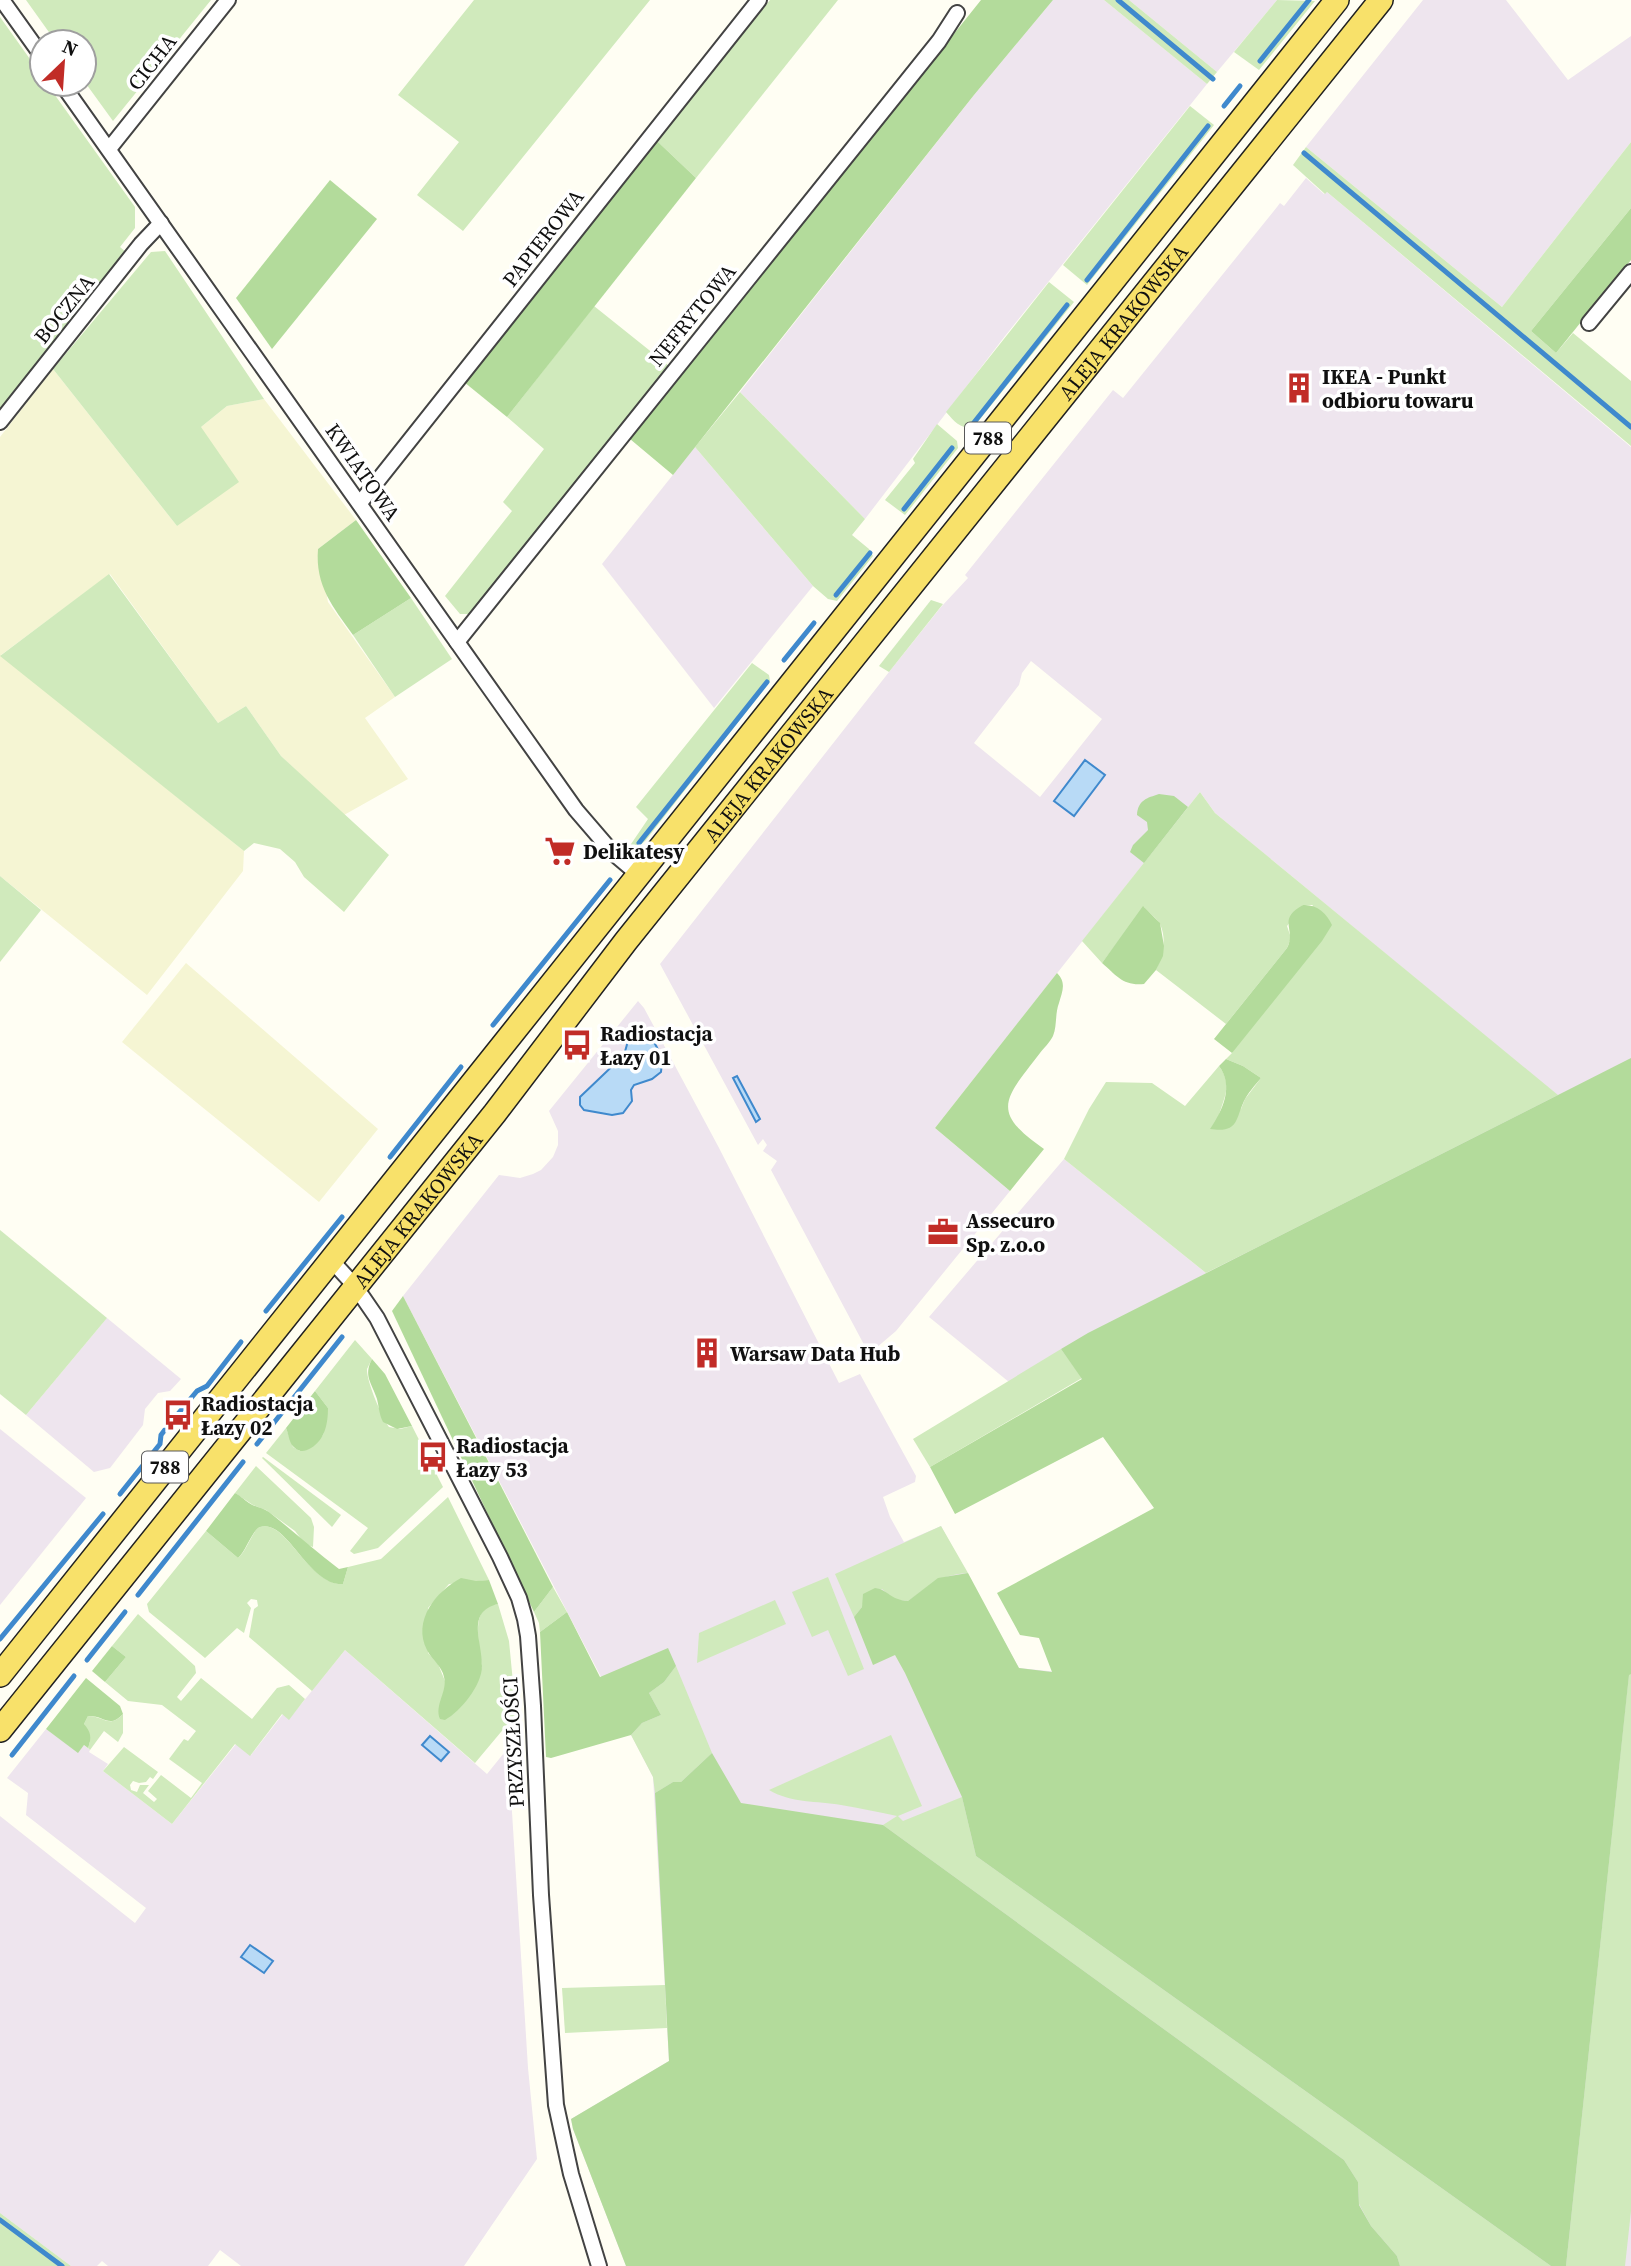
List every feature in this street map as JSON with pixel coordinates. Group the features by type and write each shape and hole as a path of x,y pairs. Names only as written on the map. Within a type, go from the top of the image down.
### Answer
{"main road":[{"name":"ALEJA KRAKOWSKA","path":"0,1675 1337,0"},
{"name":"ALEJA KRAKOWSKA","path":"0,1730 495,1113 634,931 1381,0"}],"street":[{"path":"2,0 28,36"},
{"name":"CICHA","path":"109,149 228,0"},
{"name":"PAPIEROWA","path":"360,503 760,0"},
{"name":"NEFRYTOWA","path":"457,642 939,41 957,13"},
{"name":"KWIATOWA","path":"72,98 576,810 613,853 639,875"},
{"name":"BOCZNA","path":"0,422 141,244 161,223"},
{"path":"1589,323 1631,272"},
{"name":"PRZYSZŁOŚCI","path":"332,1261 355,1286 377,1318 462,1482 514,1588 525,1619 533,1706 541,1895 556,2105 571,2174 599,2266"}],"shaded area":[{"path":"1053,0 1104,0 1207,84 1005,336 865,519 740,392 974,95"},
{"path":"1129,0 1277,0 1217,72"},
{"path":"1423,0 1506,0 1568,80 1631,36 1631,142 1502,307 1306,147"},
{"path":"1306,178 1324,194 1327,192 1631,447 1631,2266 626,2266 571,2119 669,2061 653,1777 403,1296 499,1175 520,1178 533,1174 541,1170 553,1157 558,1145 558,1131 549,1111 638,1001 718,1146 839,1383 860,1374 916,1476 915,1482 883,1497 890,1517 904,1542 941,1526 1019,1668 1156,1682 1226,1584 1061,1350 1009,1382 929,1317 1064,1159 1206,1273 1557,1095 1215,813 1200,792 935,1128 1010,1191 896,1331 869,1354 771,1170 777,1161 763,1151 767,1145 763,1139 758,1145 660,964 889,672 968,578 965,575 1113,390 1123,398 1280,203 1284,206","holes":["1031,661 1102,719 1040,797 974,743 1019,685 1022,673"]},
{"path":"695,447 813,586 714,708 602,564"},
{"path":"107,1318 181,1379 170,1391 158,1393 145,1409 143,1425 110,1468 94,1472 26,1415"},
{"path":"0,1429 86,1498 0,1605"},
{"path":"345,1650 487,1774 508,1748 528,2068 537,2159 464,2266 241,2266 220,2250 208,2266 108,2266 102,2261 97,2266 71,2266 0,2213 0,1816 135,1923 146,1908 26,1815 28,1793 7,1778 46,1729 78,1752 84,1745 89,1752 108,1764 103,1771 172,1824 236,1744 251,1755 283,1714 289,1719"}],"green space":[{"path":"26,0 211,0 113,121 96,98 98,28 46,28"},
{"path":"474,0 650,0 463,231 417,195 459,142 398,95"},
{"path":"770,0 838,0 696,178 657,141"},
{"path":"981,0 1053,0 974,95 673,475 630,439"},
{"path":"1104,0 1129,0 1217,72 1207,84"},
{"path":"1277,0 1315,1 1259,70 1234,52"},
{"path":"0,17 28,56 28,98 57,98 135,207 135,228 120,247 127,253 0,414"},
{"path":"1190,106 1214,125 1087,285 1063,265"},
{"path":"657,141 696,178 507,417 464,382"},
{"path":"1631,142 1631,208 1531,331 1556,353 1573,333 1631,381 1631,446 1293,165 1306,147 1502,307"},
{"path":"330,180 377,219 272,349 236,298"},
{"path":"1631,208 1631,260 1556,353 1531,331"},
{"path":"165,251 264,399 227,406 201,427 239,482 177,526 53,369 151,252"},
{"path":"1049,282 1074,302 973,428 958,424 946,412"},
{"path":"594,306 669,366 470,614 460,614 445,596 512,511 503,502 544,449 507,417"},
{"path":"53,369 177,526 201,427 227,406 264,399 356,520 318,549 328,602 395,697 365,718 408,779 344,815 281,756 246,706 218,723 110,574 1,655 244,851 243,871 147,995 0,876 0,437"},
{"path":"740,392 865,519 852,535 869,549 873,556 837,601 828,599 813,586 695,447"},
{"path":"937,424 957,441 958,448 905,515 885,500 915,463 913,459"},
{"path":"356,520 411,598 353,635 322,585 318,549"},
{"path":"109,574 218,723 246,706 281,756 389,855 344,912 304,877 295,862 280,849 254,843 244,851 0,656"},
{"path":"411,598 452,659 395,697 353,635"},
{"path":"931,600 943,604 889,672 879,666"},
{"path":"752,663 769,675 770,681 646,840 635,850 629,847 648,819 636,807"},
{"path":"1200,792 1215,813 1558,1095 1206,1273 1064,1159 1106,1082 1152,1083 1185,1106 1219,1066 1226,1085 1218,1118 1241,1109 1261,1078 1226,1059 1232,1053 1313,905 1303,905 1287,926 1291,938 1287,948 1226,1024 1156,970 1164,941 1162,930 1159,922 1144,907 1102,963 1082,941"},
{"path":"1159,794 1174,796 1188,807 1144,863 1130,852 1133,845 1148,830 1147,822 1137,815 1138,810 1144,800"},
{"path":"0,876 41,910 0,962"},
{"path":"1303,905 1320,910 1332,925 1232,1053 1214,1039 1287,948 1289,920 1295,910"},
{"path":"1143,906 1160,923 1164,946 1163,956 1156,970 1144,984 1137,984 1121,979 1102,963"},
{"path":"186,963 378,1129 319,1202 122,1042"},
{"path":"1057,973 1063,988 1053,1036 1018,1082 1008,1104 1009,1114 1015,1124 1044,1149 1010,1191 935,1128"},
{"path":"1631,1058 1631,1674 1566,2266 1551,2266 976,1856 962,1797 905,1673 895,1655 873,1665 854,1617 862,1607 863,1594 875,1588 897,1599 908,1601 938,1578 968,1573 1019,1668 1052,1672 1039,1638 1020,1635 997,1593 1154,1508 1103,1437 955,1514 930,1467 1082,1379 1061,1349 1088,1333"},
{"path":"1226,1059 1261,1078 1246,1098 1237,1120 1231,1127 1210,1129 1225,1098 1226,1082 1219,1066"},
{"path":"0,1230 107,1318 26,1415 0,1394"},
{"path":"403,1296 553,1587 534,1612 392,1311"},
{"path":"355,1340 372,1359 367,1374 386,1422 389,1427 400,1429 412,1426 443,1487 378,1548 354,1554 350,1551 368,1528 266,1453 286,1428 293,1447 300,1451 323,1435 328,1408 315,1391"},
{"path":"1061,1349 1082,1378 930,1467 913,1439"},
{"path":"372,1359 385,1374 412,1426 397,1429 383,1422 368,1375"},
{"path":"315,1391 328,1408 326,1425 323,1436 316,1445 299,1451 291,1444 286,1428"},
{"path":"262,1458 341,1515 332,1527"},
{"path":"256,1466 311,1518 314,1527 313,1547 305,1544 295,1531 266,1510 235,1493"},
{"path":"235,1493 269,1512 339,1569 348,1567 343,1584 330,1582 319,1575 279,1532 270,1527 257,1529 238,1558 206,1531"},
{"path":"448,1497 489,1580 449,1584 428,1608 428,1653 438,1664 445,1681 482,1668 479,1618 488,1606 498,1604 509,1641 516,1714 475,1763 345,1650 312,1691 249,1637 254,1609 258,1606 257,1600 251,1599 247,1603 251,1608 244,1633 237,1628 205,1658 149,1612 147,1604 206,1531 238,1558 257,1529 270,1527 279,1532 319,1574 330,1581 343,1584 348,1567 381,1559"},
{"path":"941,1526 968,1573 941,1579 908,1601 895,1600 882,1589 864,1600 854,1617 835,1574"},
{"path":"828,1577 864,1669 848,1676 828,1630 812,1637 792,1592"},
{"path":"461,1578 489,1580 498,1604 488,1608 479,1621 482,1666 475,1689 464,1704 445,1720 440,1719 439,1714 444,1677 427,1650 422,1628 435,1599"},
{"path":"553,1587 567,1612 540,1632 534,1612"},
{"path":"775,1600 786,1624 697,1663 699,1633"},
{"path":"567,1612 600,1677 668,1648 676,1666 664,1682 649,1693 661,1715 642,1723 631,1735 551,1758 546,1757 540,1632"},
{"path":"138,1614 195,1666 196,1673 177,1697 181,1701 201,1678 252,1719 277,1688 289,1685 305,1699 289,1720 282,1714 250,1756 235,1744 172,1824 103,1771 124,1747 158,1772 153,1779 150,1777 146,1782 139,1783 133,1781 130,1785 131,1790 137,1792 140,1785 149,1785 143,1793 154,1802 157,1799 148,1791 161,1775 191,1798 202,1783 169,1759 184,1739 188,1741 196,1731 162,1705 128,1701 105,1682 126,1657 112,1646"},
{"path":"112,1646 126,1657 105,1682 92,1671"},
{"path":"676,1666 712,1753 681,1782 673,1782 655,1793 653,1777 631,1735 642,1723 661,1715 649,1693 664,1682"},
{"path":"1629,1674 1631,2211 1625,2266 1566,2266"},
{"path":"86,1678 120,1706 123,1714 110,1721 88,1716 84,1724 90,1735 88,1748 84,1745 78,1753 46,1729"},
{"path":"123,1714 123,1733 118,1742 104,1731 90,1750 84,1724 88,1716 114,1721"},
{"path":"891,1735 922,1806 898,1816 903,1821 962,1797 976,1856 1551,2266 1400,2266 1397,2256 1371,2226 1359,2204 1358,2182 1344,2160 883,1825 897,1816 795,1799 769,1790"},
{"path":"712,1753 741,1803 883,1825 1344,2160 1358,2182 1359,2205 1371,2226 1397,2256 1400,2266 626,2266 571,2119 669,2061 655,1793 673,1782 681,1782"},
{"path":"665,1985 667,2028 565,2033 562,1988"},
{"path":"0,2213 71,2266 0,2266"}],"water":[{"path":"1085,760 1105,775 1074,816 1054,801"},
{"path":"632,1027 644,1029 655,1044 660,1054 661,1072 652,1079 634,1085 631,1090 632,1101 623,1113 612,1115 584,1110 580,1105 580,1097 624,1055"},
{"path":"737,1076 760,1119 756,1122 733,1078"},
{"path":"430,1736 449,1752 441,1761 422,1745"},
{"path":"250,1945 273,1961 264,1973 241,1957"}],"waterway":[{"path":"1118,0 1213,79"},
{"path":"1260,61 1309,0"},
{"path":"1224,106 1240,86"},
{"path":"1087,280 1208,126"},
{"path":"1304,153 1631,427"},
{"path":"972,425 1067,305"},
{"path":"904,509 952,448"},
{"path":"836,595 870,553"},
{"path":"784,660 814,623"},
{"path":"639,843 767,682"},
{"path":"493,1025 610,880"},
{"path":"390,1157 461,1067"},
{"path":"266,1311 342,1217"},
{"path":"257,1444 342,1337"},
{"path":"120,1494 160,1444 161,1435 167,1427 197,1391 207,1386 241,1342"},
{"path":"138,1595 243,1462"},
{"path":"0,1639 103,1514"},
{"path":"87,1660 125,1612"},
{"path":"12,1755 74,1676"},
{"path":"0,2220 62,2266"}],"place":[{"name":"IKEA - Punkt odbioru towaru","path":"1299,388"},
{"name":"Delikatesy","path":"560,851"},
{"name":"Radiostacja Łazy 01","path":"577,1045"},
{"name":"Assecuro Sp. z.o.o","path":"943,1232"},
{"name":"Warsaw Data Hub","path":"707,1353"},
{"name":"Radiostacja Łazy 02","path":"178,1415"},
{"name":"Radiostacja Łazy 53","path":"433,1457"}]}
